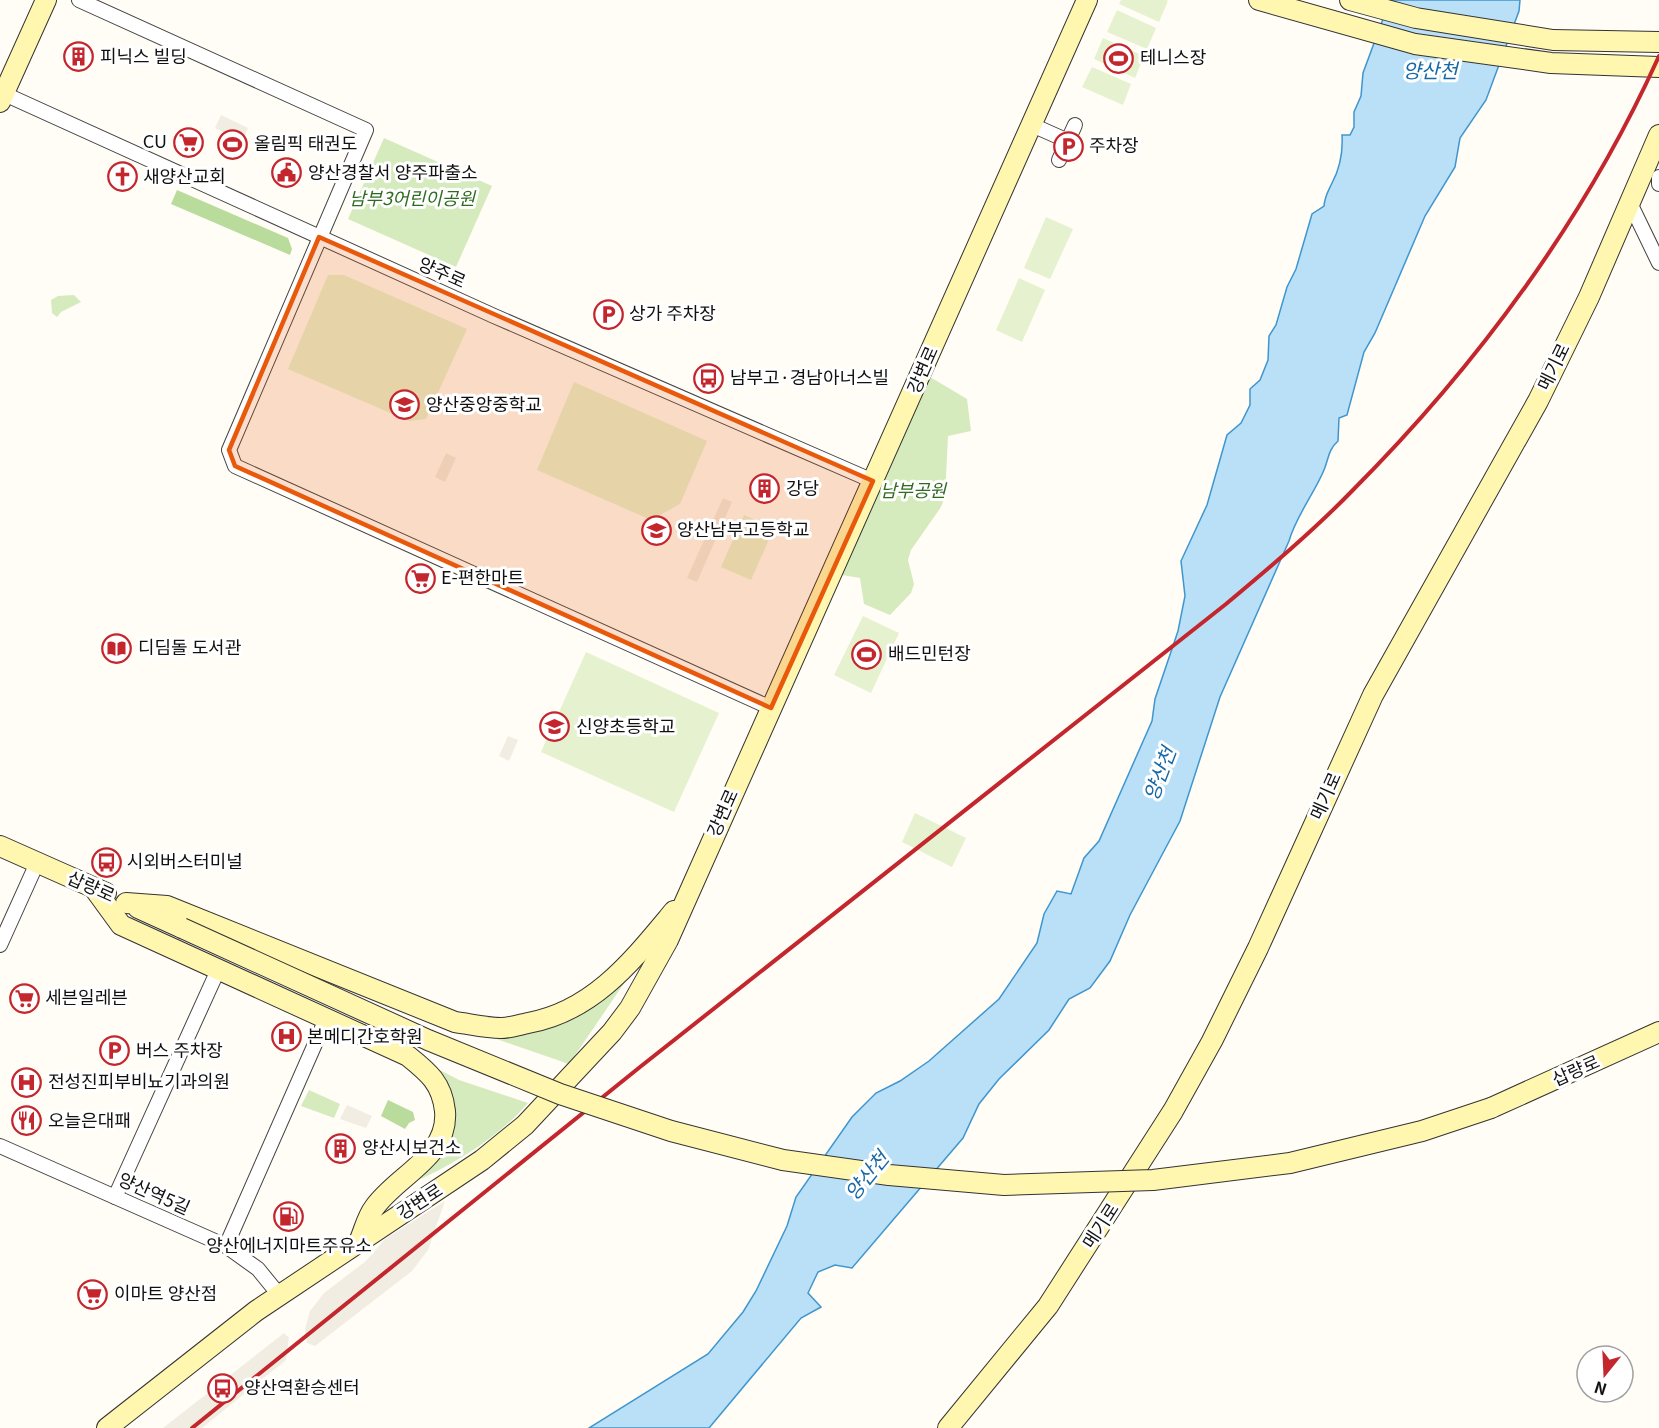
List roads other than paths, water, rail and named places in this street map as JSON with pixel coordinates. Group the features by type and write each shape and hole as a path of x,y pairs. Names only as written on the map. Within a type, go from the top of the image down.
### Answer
{"street":[{"path":"1,96 46,0"},
{"path":"79,0 366,129 230,450 235,466 771,708"},
{"path":"1259,0 1414,44 1551,63 1659,68"},
{"path":"1350,0 1416,18 1553,39 1659,42"},
{"name":"강변로","path":"107,1428 256,1311 482,1160 525,1125 569,1079 630,1008 668,940 1086,1"},
{"name":"양주로","path":"1,96 873,481"},
{"path":"1032,125 1068,141"},
{"path":"1059,160 1075,125"},
{"name":"메기로","path":"948,1428 1048,1306 1109,1215 1184,1091 1258,948 1373,695 1538,401 1589,297 1659,135"},
{"path":"1659,177 1659,184"},
{"path":"1630,203 1659,263"},
{"name":"삽량로","path":"0,846 428,1040 560,1094 671,1131 783,1160 889,1175 1004,1185 1153,1180 1290,1163 1422,1131 1491,1108 1659,1032"},
{"path":"0,945 37,862"},
{"path":"94,888 121,925 408,1056 436,1078 444,1100 446,1125 438,1145 374,1208 359,1242"},
{"path":"126,903 167,906 455,1022 502,1028 544,1020 577,1007 598,993 630,964 687,895"},
{"path":"115,1197 218,970"},
{"path":"226,1246 326,1019"},
{"name":"양산역5길","path":"0,1146 226,1246 258,1269 280,1296"}],"water":[{"name":"양산천","path":"1390,0 1520,0 1519,11 1486,100 1460,138 1455,167 1425,216 1375,333 1364,352 1347,415 1339,418 1338,441 1330,451 1320,479 1296,523 1220,697 1180,821 1130,915 1110,961 1090,988 1069,999 1049,1030 999,1079 979,1104 963,1138 852,1268 835,1265 818,1272 808,1293 821,1307 801,1318 709,1428 589,1428 708,1354 743,1312 756,1291 787,1226 796,1197 852,1117 876,1093 900,1081 929,1061 999,999 1037,943 1044,914 1057,891 1071,894 1084,858 1099,841 1152,721 1155,699 1178,631 1185,596 1181,561 1207,505 1227,435 1241,423 1250,405 1250,389 1260,380 1268,360 1269,336 1276,325 1287,287 1296,269 1312,214 1324,206 1337,171 1342,135 1350,135 1354,127 1354,112 1361,96 1363,73"}],"railway":[{"path":"192,1428 640,1067 1226,604 1321,521 1397,444 1442,394 1525,288 1598,175 1659,56"}],"place":[{"name":"피닉스 빌딩","path":"79,57"},
{"name":"테니스장","path":"1119,58"},
{"name":"CU","path":"188,142"},
{"name":"올림픽 태권도","path":"233,144"},
{"name":"주차장","path":"1068,146"},
{"name":"양산경찰서 양주파출소","path":"287,173"},
{"name":"새양산교회","path":"122,177"},
{"name":"상가 주차장","path":"608,314"},
{"name":"남부고·경남아너스빌","path":"709,378"},
{"name":"양산중앙중학교","path":"405,405"},
{"name":"강당","path":"765,489"},
{"name":"양산남부고등학교","path":"656,530"},
{"name":"E-편한마트","path":"420,578"},
{"name":"디딤돌 도서관","path":"117,648"},
{"name":"배드민턴장","path":"867,654"},
{"name":"신양초등학교","path":"555,727"},
{"name":"시외버스터미널","path":"106,862"},
{"name":"세븐일레븐","path":"24,998"},
{"name":"본메디간호학원","path":"286,1037"},
{"name":"버스 주차장","path":"115,1051"},
{"name":"전성진피부비뇨기과의원","path":"27,1082"},
{"name":"오늘은대패","path":"27,1121"},
{"name":"양산시보건소","path":"341,1148"},
{"name":"양산에너지마트주유소","path":"289,1217"},
{"name":"이마트 양산점","path":"93,1294"},
{"name":"양산역환승센터","path":"223,1388"}],"park label":[{"name":"남부3어린이공원","path":"412,199"},
{"name":"남부공원","path":"913,491"}]}
